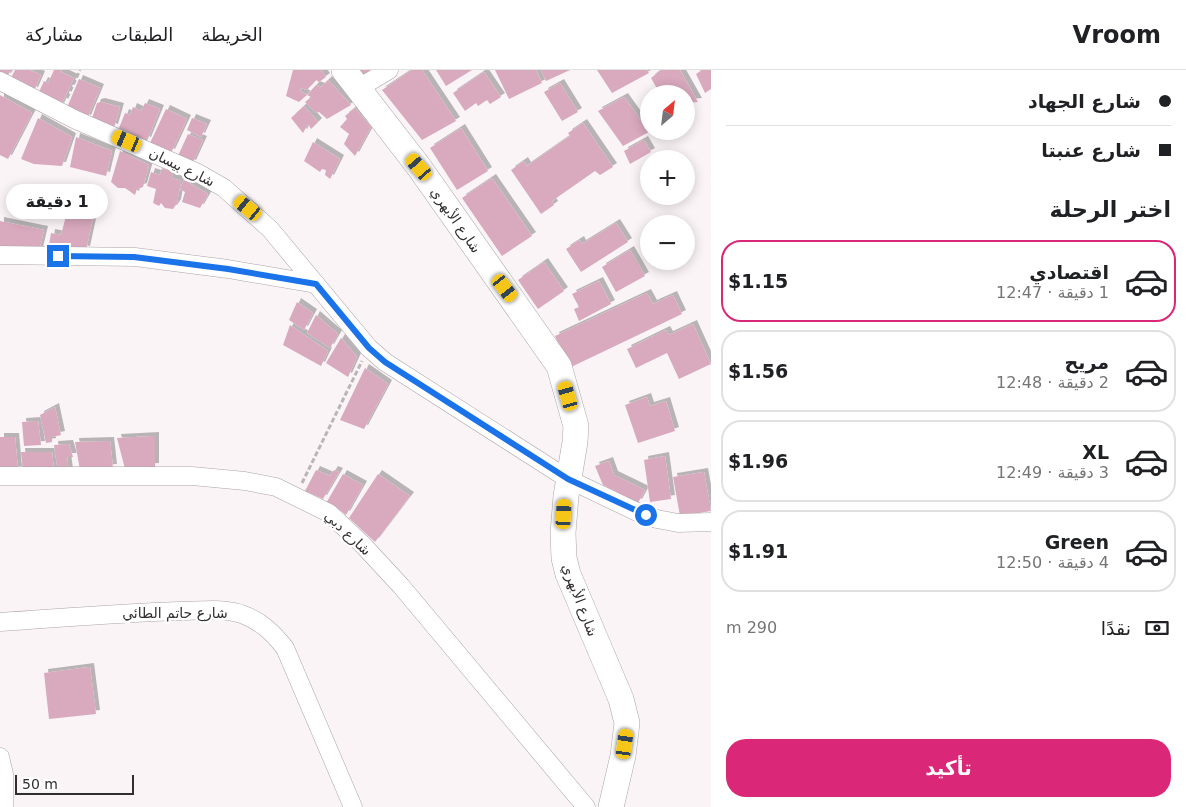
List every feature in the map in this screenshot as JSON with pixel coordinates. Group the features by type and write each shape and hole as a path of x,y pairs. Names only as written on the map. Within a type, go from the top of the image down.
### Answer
{"street":[{"path":"351,80 389,70"},
{"name":"شارع الأبهري","path":"351,80 419,167 559,366 576,426 576,442 568,479 563,533 564,558 568,574 621,700 627,723 623,756 611,807"},
{"name":"شارع بيسان","path":"0,81 61,113 198,172 224,188 270,228 369,348 385,362 568,479 635,511 657,519 678,523 711,522"},
{"path":"0,255 134,257 228,269 316,284"},
{"name":"شارع دبي","path":"0,476 192,476 245,481 276,487 296,495 328,513 362,544 484,684 586,807"},
{"name":"شارع حاتم الطائي","path":"0,622 134,612 217,611 242,614 261,624 274,634 285,648 353,807"},
{"path":"0,757 4,774 4,807"}],"path":[{"path":"61,113 80,70"},
{"path":"296,495 369,348"}],"building":[{"path":"0,70 11,70 7,77 0,73"},
{"path":"15,70 30,70 41,75 34,91 10,80"},
{"path":"54,70 62,70 61,72 74,78 60,107 38,94 44,81 48,83"},
{"path":"293,70 321,70 326,77 319,82 316,80 307,90 302,88 299,90 307,95 299,102 286,96"},
{"path":"358,70 383,70 363,76"},
{"path":"412,70 422,70 456,121 422,140 382,90"},
{"path":"436,70 472,70 446,86"},
{"path":"495,70 536,70 542,83 509,99"},
{"path":"541,70 570,70 546,81"},
{"path":"597,70 647,70 649,73 612,93"},
{"path":"661,70 680,70 688,85 655,85 651,78"},
{"path":"702,70 711,70 711,89 705,93 696,74"},
{"path":"484,72 501,97 490,104 487,100 478,106 476,103 465,111 453,93"},
{"path":"79,79 100,88 87,119 66,110"},
{"path":"328,80 351,105 327,119 319,112 316,113 305,102 311,97 307,95 316,85 321,87"},
{"path":"560,83 578,112 562,121 544,92"},
{"path":"0,95 32,113 8,159 0,155"},
{"path":"624,97 640,119 640,137 623,146 598,111"},
{"path":"101,102 120,107 114,128 91,121 97,103"},
{"path":"145,103 160,109 147,141 119,128 125,113 130,115 133,107 141,111"},
{"path":"304,106 318,122 311,129 308,124 303,133 291,118"},
{"path":"355,108 371,127 355,156 344,144 349,134 340,127 347,119 345,116"},
{"path":"166,109 187,119 171,153 150,143"},
{"path":"38,118 72,137 62,166 34,164 21,159"},
{"path":"192,118 207,124 201,137 187,130"},
{"path":"583,123 613,167 600,175 595,171 552,201 554,205 541,214 511,170 524,161 527,166 570,136 568,133"},
{"path":"461,128 488,171 457,190 430,148"},
{"path":"188,134 203,140 192,164 177,158"},
{"path":"76,137 112,151 106,176 70,167"},
{"path":"644,140 650,150 640,150 640,158 630,164 624,151"},
{"path":"313,142 340,159 330,179 325,175 326,170 322,169 320,172 304,161"},
{"path":"120,151 149,165 143,187 137,189 135,195 125,188 118,188 111,182"},
{"path":"162,168 173,173 171,178 181,181 177,203 173,209 165,208 161,203 159,206 153,203 156,189 147,186 151,172 160,175"},
{"path":"492,178 532,236 502,256 462,198"},
{"path":"184,180 208,194 200,208 182,202 185,192 180,189"},
{"path":"67,212 93,218 86,250 60,245 49,246 51,233 61,235"},
{"path":"0,221 44,230 39,251 0,248"},
{"path":"616,223 628,242 581,272 566,249 580,240 582,244"},
{"path":"630,250 645,276 616,292 602,267"},
{"path":"544,262 564,291 538,309 518,280"},
{"path":"599,281 611,304 579,321 574,309 579,307 572,294"},
{"path":"647,293 653,304 673,295 682,314 569,368 555,336"},
{"path":"297,302 313,313 304,330 289,320"},
{"path":"316,315 338,334 330,348 307,333"},
{"path":"693,324 711,364 679,379 667,353 636,368 627,349 666,330 669,335"},
{"path":"290,325 328,351 321,366 283,345"},
{"path":"341,338 357,357 348,377 326,363"},
{"path":"365,368 388,384 364,429 340,420"},
{"path":"647,397 650,406 666,401 675,431 638,443 625,405"},
{"path":"55,407 61,435 52,437 52,442 46,443 40,415"},
{"path":"38,421 41,445 24,446 22,422"},
{"path":"155,436 155,467 125,469 117,438"},
{"path":"0,437 15,437 18,470 0,472"},
{"path":"110,441 113,468 80,470 75,442"},
{"path":"69,444 73,457 67,457 69,473 58,472 54,445"},
{"path":"21,452 52,452 54,471 23,472"},
{"path":"665,456 671,499 650,502 644,460"},
{"path":"609,461 614,475 645,490 638,503 603,485 595,466"},
{"path":"316,470 330,476 334,470 339,472 323,499 305,491"},
{"path":"704,472 711,511 680,516 673,477"},
{"path":"343,474 363,485 346,515 332,504 330,507 325,505"},
{"path":"378,474 410,496 375,542 349,518"},
{"path":"90,667 96,714 49,719 44,673"}],"route":[{"path":"58,256 134,257 228,269 316,284 369,348 385,362 518,449 568,479 646,515"}]}
